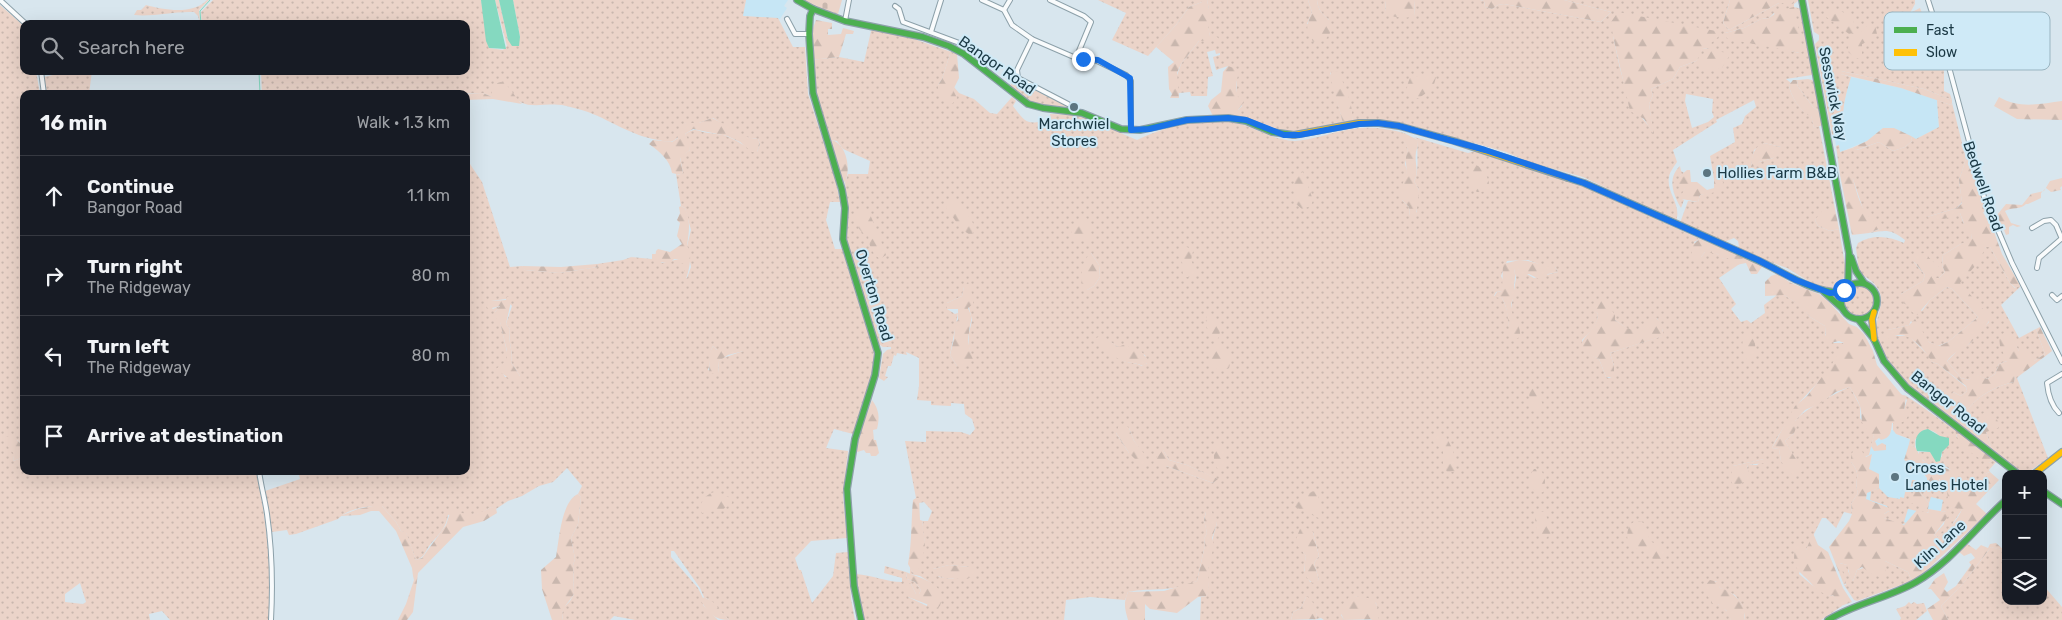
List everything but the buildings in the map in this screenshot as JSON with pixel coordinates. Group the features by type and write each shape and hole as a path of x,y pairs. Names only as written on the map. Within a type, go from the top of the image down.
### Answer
{"main road":[{"name":"Bangor Road","path":"797,0 813,9 845,21 923,37 949,46 964,54 1028,104 1082,113 1121,129 1149,129 1187,120 1228,118 1246,120 1284,135 1299,135 1359,124 1378,123 1399,126 1485,150 1584,183 1821,290 1830,293 1843,292"},
{"name":"Sesswick Way","path":"1802,0 1849,252 1856,271 1864,283"},
{"name":"Overton Road","path":"813,9 810,16 809,34 813,93 842,190 845,208 843,238 856,283 876,338 878,353 875,375 855,439 847,489 854,586 860,620"},
{"name":"Sesswick Way","path":"1848,286 1849,252"},
{"path":"1876,309 1868,316 1858,319 1849,315 1845,312 1841,302 1843,292 1848,286 1853,284 1864,283 1873,288 1878,304 1876,309 1872,319 1876,343"},
{"name":"Bangor Road","path":"1821,290 1835,300 1845,312"},
{"name":"Bangor Road","path":"1858,319 1876,343 1884,361 1907,388 2013,470"},
{"path":"2039,470 2062,452"},
{"path":"2047,494 2062,504"},
{"name":"Kiln Lane","path":"1828,620 1855,606 1915,583 1951,554 2002,504"}],"street":[{"path":"0,0 22,20"},
{"path":"845,21 849,0"},
{"path":"931,32 941,0"},
{"path":"982,0 1004,10 1012,25 1032,39 1076,58 1098,60 1130,78 1131,130"},
{"path":"1004,10 1010,0"},
{"path":"1050,0 1084,16 1092,22 1076,58"},
{"name":"Bedwell Road","path":"1928,0 1932,12"},
{"path":"895,6 899,9 903,22 962,45 966,40"},
{"path":"787,18 793,35 809,34"},
{"path":"1032,39 1017,70 1018,78 1068,104"},
{"name":"Bedwell Road","path":"1950,70 1986,204 2012,263 2062,362"},
{"path":"42,75 43,90"},
{"path":"1062,101 1064,96"},
{"path":"2034,225 2051,220 2056,225 2061,239 2039,258 2037,268"},
{"path":"2052,295 2058,302 2062,296"},
{"path":"2060,414 2055,409 2048,392 2047,383 2062,374"},
{"path":"260,475 270,538 273,591 272,620"}],"shaded area":[{"path":"481,0 495,0 506,49 489,48 486,41"},
{"path":"499,0 513,0 520,37 519,46 512,46 508,40"},
{"path":"746,0 788,0 784,6 787,8 780,19 742,16"},
{"path":"1851,77 1901,88 1937,100 1939,127 1916,139 1883,128 1867,141 1840,152 1839,145 1836,146 1835,140 1845,138 1842,120 1843,104"},
{"path":"1928,429 1940,436 1949,438 1949,445 1942,452 1940,461 1936,462 1930,452 1917,451 1918,434"},
{"path":"1891,430 1911,440 1911,464 1947,495 1941,511 1928,509 1911,524 1904,525 1866,500 1867,491 1880,484 1879,479 1869,469 1872,455 1869,455 1871,446 1879,438 1891,432"}],"green space":[{"path":"209,0 199,10 200,20 194,12 134,15 137,10 141,10 146,5 178,10 201,5"},
{"path":"213,0 481,0 489,48 503,50 507,46 495,0 499,0 508,40 520,37 513,0 746,0 743,16 778,18 793,47 805,47 808,94 835,178 840,202 830,202 826,220 835,249 842,249 874,352 870,383 853,434 834,429 826,448 848,451 843,497 847,538 811,541 795,558 812,603 833,576 836,553 848,552 851,599 855,620 729,620 704,597 700,588 674,551 671,551 671,557 698,588 703,598 703,605 718,620 635,620 614,616 610,620 563,620 562,613 564,607 574,594 573,565 575,559 571,538 578,524 581,497 578,494 582,486 567,468 553,482 539,486 496,509 491,507 481,513 468,516 460,513 448,515 441,532 423,556 416,560 406,533 401,531 382,506 353,510 338,519 296,534 289,535 287,530 272,532 265,491 300,479 299,475 470,475 470,164 482,182 510,267 522,266 525,270 559,273 598,267 597,264 631,257 652,259 652,254 656,254 656,259 662,263 679,259 684,263 684,278 687,278 691,267 687,246 691,230 685,208 681,206 676,174 680,175 683,173 680,157 690,150 685,134 696,130 723,135 757,152 760,144 758,139 743,137 713,118 699,123 686,123 679,136 673,141 668,142 648,138 578,109 555,104 533,105 520,102 511,91 492,97 483,93 470,93 470,90 262,90 261,75 470,75 470,20 202,20 201,12","holes":["506,299 512,306 506,324 510,329 511,362 520,376 505,377 499,367 507,361 507,352 500,321 495,312 500,306 493,309 487,304 491,301","713,346 717,350 743,351 719,361 718,373 708,370"]},
{"path":"801,0 842,0 838,14 818,9"},
{"path":"1098,0 1202,0 1202,2 1189,7 1176,25 1148,56 1112,40 1126,13"},
{"path":"1202,0 1207,0 1211,18 1207,20 1210,36 1217,37 1220,40 1199,41 1181,64 1177,73 1179,98 1170,98 1172,94 1169,89 1168,67 1174,62 1156,47 1189,7 1202,2"},
{"path":"1207,0 1308,0 1312,12 1307,24 1329,20 1321,12 1317,0 1386,0 1385,12 1414,16 1415,0 1480,0 1484,1 1485,7 1492,9 1504,4 1601,22 1611,12 1564,0 1730,0 1723,23 1729,30 1779,3 1793,3 1793,0 1799,0 1794,4 1794,7 1802,9 1813,72 1812,75 1786,79 1791,83 1789,85 1790,89 1797,103 1803,111 1811,115 1814,128 1819,126 1835,209 1827,209 1815,220 1818,226 1830,231 1839,229 1846,271 1841,285 1830,290 1820,288 1787,268 1736,249 1739,246 1738,241 1734,238 1724,242 1680,223 1688,201 1698,202 1700,195 1715,191 1720,178 1714,179 1710,156 1735,142 1733,128 1742,124 1745,116 1756,107 1754,100 1716,120 1717,122 1673,150 1677,162 1670,173 1669,183 1676,204 1676,221 1583,177 1529,162 1506,152 1414,126 1379,120 1352,122 1349,102 1330,72 1343,123 1292,132 1277,131 1238,115 1238,110 1242,106 1237,97 1237,78 1228,66 1216,70 1213,57 1220,55 1220,53 1216,54 1215,50 1207,52 1213,76 1208,77 1207,96 1191,96 1190,92 1179,93 1179,98 1176,78 1181,64 1199,41 1210,36 1206,20 1209,10","holes":["1774,13 1799,53 1725,33 1744,28 1761,19 1769,18","1613,36 1709,48 1702,49 1696,61 1680,67 1673,79 1651,89 1653,95 1649,104 1653,133 1629,96 1622,76","1686,94 1713,99 1712,112 1714,117 1708,122 1692,128 1685,101","1764,143 1781,147 1773,158 1751,166 1754,150"]},
{"path":"1308,0 1317,0 1321,12 1329,20 1331,32 1324,41 1314,42 1309,35 1308,24 1312,12"},
{"path":"1386,0 1415,0 1414,16 1405,18 1389,16 1385,12"},
{"path":"1480,0 1564,0 1611,12 1601,22 1504,4 1492,9 1485,7 1484,1"},
{"path":"1730,0 1793,0 1794,3 1779,3 1729,30 1723,23"},
{"path":"1808,0 1915,0 1911,12 1884,12 1884,70 1944,70 1944,91 1950,94 1952,100 1924,89 1841,71 1841,74 1851,77 1844,107 1845,138 1833,140 1815,44 1819,40 1819,35 1814,32"},
{"path":"0,5 20,22 20,75 37,75 39,90 20,90 20,443 17,440 13,461 20,458 20,475 257,475 266,527 270,582 269,620 170,620 162,611 149,614 150,620 0,620","holes":["80,583 86,602 83,604 65,602 65,594"]},
{"path":"1794,7 1803,51 1800,53 1728,39 1725,36 1725,33 1744,28 1761,19 1769,18 1780,10"},
{"path":"1834,8 1851,18 1856,28 1854,33 1849,34 1825,16 1826,11"},
{"path":"1920,8 1922,12 1912,12"},
{"path":"1618,12 1721,32 1710,44 1709,48 1702,49 1696,61 1680,67 1673,79 1651,89 1653,95 1649,104 1654,135 1644,119 1630,111 1611,22"},
{"path":"816,20 832,23 832,29 828,29 828,35 841,34 843,28 854,31 853,34 846,34 839,57 811,60 810,37"},
{"path":"1868,25 1875,25 1877,34 1875,38 1862,44 1862,59 1855,58 1847,51 1850,42"},
{"path":"871,31 914,39 957,54 950,54 942,79 938,85 953,90 954,87 959,93 974,99 990,113 997,114 1012,97 1016,101 1013,106 1029,122 1033,123 1051,119 1050,114 1075,115 1137,140 1176,126 1204,121 1231,122 1244,125 1275,138 1288,141 1308,139 1361,128 1397,131 1404,133 1402,134 1408,150 1405,164 1407,171 1402,200 1409,207 1410,216 1417,212 1417,195 1419,190 1414,181 1417,172 1418,140 1414,137 1468,153 1475,151 1582,186 1700,239 1694,242 1701,257 1705,252 1710,252 1717,254 1723,259 1727,257 1746,263 1741,263 1719,278 1736,304 1731,309 1741,322 1747,320 1751,323 1765,313 1764,305 1777,295 1784,295 1802,306 1810,317 1825,326 1825,335 1834,343 1844,343 1836,360 1796,406 1776,440 1772,448 1779,449 1781,461 1802,471 1785,441 1794,433 1795,421 1812,407 1850,387 1860,406 1860,418 1874,435 1869,455 1851,462 1857,474 1856,484 1858,493 1851,504 1852,514 1844,512 1836,528 1826,518 1822,518 1806,550 1799,574 1812,585 1830,596 1833,595 1842,606 1821,620 1744,620 1745,616 1742,605 1735,595 1720,588 1716,581 1713,581 1718,604 1729,613 1731,620 1371,620 1377,609 1376,603 1355,596 1341,615 1344,620 1324,620 1321,618 1313,620 1317,616 1313,604 1306,597 1301,608 1293,612 1291,620 1200,620 1201,597 1206,596 1208,590 1212,540 1217,523 1206,512 1204,519 1207,533 1204,539 1205,545 1197,581 1188,585 1128,592 1125,600 1090,597 1066,600 1064,620 864,620 858,595 856,574 902,582 902,578 884,573 885,566 906,572 907,579 915,582 921,590 919,594 916,594 911,584 908,597 927,606 931,583 920,576 910,574 910,567 913,573 925,542 922,527 923,521 928,521 932,511 924,502 919,503 919,499 916,498 905,441 926,442 926,431 961,432 970,435 975,429 972,419 965,414 964,404 951,403 951,406 931,405 931,401 917,400 919,358 906,352 907,355 897,353 896,356 894,355 891,366 888,366 885,376 888,377 884,381 879,378 883,354 891,349 891,347 883,347 879,344 845,238 848,206 845,183 848,174 868,174 870,161 843,149 837,141 831,140 817,99 811,60 839,57 864,62","holes":["1091,253 1099,265 1100,277 1094,286 1087,290","1528,260 1546,267 1555,267 1558,272 1534,278 1518,269 1514,269 1516,278 1508,327 1508,315 1504,301 1502,298 1494,296 1496,292 1502,291 1504,282 1501,276 1507,261","964,287 972,320 969,333 969,347 972,359 957,366 950,355 958,313 955,314 947,309 947,303 962,296","1594,310 1615,320 1629,330 1640,330 1657,318 1663,331 1662,336 1610,353 1614,366 1614,376 1609,378 1606,377 1599,359 1587,352 1582,340 1597,322 1598,314","1101,336 1118,347 1145,355 1147,363 1142,366 1127,362 1115,355","1129,428 1134,441 1141,451 1129,453 1116,433","1163,450 1169,460 1187,465 1217,479 1213,483 1166,466","1764,459 1757,465 1748,465 1749,478 1737,484 1733,466","1313,532 1319,556 1314,563 1319,580 1310,582 1304,570 1306,556 1303,552","949,565 969,567 953,579 939,577 933,569"]},
{"path":"1706,52 1731,53 1722,68 1707,70 1700,64"},
{"path":"950,54 957,54 959,78 953,90 957,98 952,104 941,97 938,85 942,79"},
{"path":"1228,66 1237,69 1239,73 1237,94 1238,97 1243,98 1244,102 1238,110 1238,115 1246,119 1213,116 1208,106 1211,100 1221,92 1223,72"},
{"path":"1332,71 1338,72 1346,89 1352,109 1352,122 1343,123 1330,76"},
{"path":"1841,71 1924,89 1952,100 1952,103 1951,105 1901,88 1840,74"},
{"path":"1430,73 1436,77 1433,88 1419,98 1410,99 1407,89 1410,78"},
{"path":"53,75 91,75 90,90 46,90 44,77"},
{"path":"1013,80 1068,107 1032,104 1009,88"},
{"path":"1793,80 1798,80 1797,85 1813,107 1820,112 1823,125 1814,128 1811,116 1803,111 1791,94 1789,85"},
{"path":"1798,80 1812,80 1815,84 1820,112 1813,107 1797,85"},
{"path":"501,82 507,86 522,104 493,99 470,100 470,93 483,93 492,97 492,89"},
{"path":"1999,97 2022,104 2062,101 2062,120 2017,119 1994,106"},
{"path":"1937,100 1951,105 1952,103 1966,159 1959,180 1962,202 1957,208 1927,217 1960,213 1963,222 1972,235 1971,240 1943,255 1942,265 1945,272 1939,278 1931,278 1913,261 1925,275 1923,281 1901,294 1922,311 1930,300 1947,287 1952,289 1978,317 1948,342 1938,346 1929,342 1911,321 1909,325 1888,330 1894,336 1909,336 1928,355 1932,362 1938,364 1966,387 1967,391 1961,396 1953,392 1949,411 1929,403 1912,388 1890,364 1880,345 1876,328 1881,304 1880,292 1859,271 1856,248 1858,243 1875,237 1904,243 1905,240 1888,231 1869,233 1879,229 1864,212 1853,179 1840,175 1836,146 1839,145 1840,152 1852,148 1857,150 1879,142 1893,151 1905,147 1912,141 1911,136 1916,139 1939,127"},
{"path":"712,118 724,124 730,124 742,135 758,139 760,144 757,152 752,152 740,142 727,136 693,129 685,134 689,141 690,150 680,158 683,173 681,175 672,173 667,160 649,144 653,140 672,142 678,138 678,131 686,123 699,123"},
{"path":"1883,128 1894,128 1911,136 1912,141 1905,147 1893,151 1879,142 1856,150 1852,148 1867,141"},
{"path":"1404,133 1418,140 1416,156 1417,174 1414,181 1419,190 1416,217 1413,219 1410,216 1409,207 1402,200 1399,189 1406,174 1408,150 1401,134"},
{"path":"831,140 841,146 844,151 848,171 845,183 840,174"},
{"path":"1764,143 1781,147 1782,151 1773,158 1759,162 1756,166 1751,167 1755,149"},
{"path":"1970,158 1975,176 1987,183 1982,198 1988,213 1983,212 1986,218 1989,218 2002,254 2020,285 2016,288 2010,283 1990,247 1986,247 1977,264 1960,283 1990,317 1989,320 1976,338 1952,355 1947,361 1961,378 1969,380 1975,374 1987,379 1995,374 1999,364 2007,361 2000,346 1999,336 2004,333 2011,335 2019,351 2026,350 2034,357 2034,361 2045,354 2036,329 2040,327 2052,351 2019,376 2015,376 2014,382 1999,387 1976,400 1966,413 1963,420 1974,431 1981,429 1979,416 1985,412 1994,416 2000,424 1998,428 1986,432 1993,460 1989,463 1962,445 1955,429 1929,403 1949,411 1948,404 1953,392 1961,396 1967,391 1966,386 1938,364 1932,362 1923,349 1910,338 1898,335 1885,340 1884,335 1888,333 1888,330 1909,325 1915,319 1929,342 1939,346 1948,342 1978,317 1952,289 1947,287 1930,300 1917,315 1912,312 1911,307 1903,303 1901,294 1923,281 1925,275 1913,260 1915,255 1924,253 1940,268 1932,278 1939,278 1945,272 1942,265 1943,255 1971,239 1972,235 1967,232 1960,213 1944,219 1927,217 1957,208 1962,203 1959,180 1966,159"},
{"path":"1472,164 1483,170 1489,182 1489,191 1477,192 1469,186 1469,173"},
{"path":"1680,166 1681,171 1684,173 1680,176 1685,189 1681,208 1674,192 1672,181"},
{"path":"1687,170 1690,170 1691,182 1697,182 1707,190 1714,188 1714,179 1720,178 1723,182 1722,191 1700,195 1698,202 1682,199 1681,195 1685,189 1679,184 1680,176"},
{"path":"1303,172 1313,200 1311,206 1302,209 1296,204 1293,188 1296,176"},
{"path":"1840,175 1849,175 1853,179 1865,211 1879,225 1879,229 1869,233 1852,235"},
{"path":"2062,178 2061,190 2051,192 2046,188 2050,181"},
{"path":"2043,191 2041,198 2022,207 2005,211 2011,223 2021,226 2013,225 2009,227 2009,234 2006,235 2004,224 2001,225 1997,215 2006,204 2022,205 2031,194"},
{"path":"954,199 971,219 975,228 973,234 970,235 963,229 946,208 947,201"},
{"path":"679,207 685,208 689,222 687,246 690,258 686,279 684,278 684,264 679,259 674,259 670,263 658,262 655,259 658,249 670,252 682,244 677,236 680,223 677,220 680,213"},
{"path":"862,209 870,215 885,252 886,255 880,259 871,248 868,233 864,234 857,225 855,214"},
{"path":"1835,209 1839,229 1830,231 1818,226 1815,220 1822,211"},
{"path":"1087,218 1092,239 1069,240 1079,221"},
{"path":"1700,239 1763,265 1757,274 1751,274 1746,263 1731,266 1728,264 1730,259 1723,259 1718,254 1705,252 1700,262 1696,262 1692,255 1692,249"},
{"path":"1187,247 1193,251 1191,260 1196,271 1192,277 1183,277 1182,261 1177,254 1180,248"},
{"path":"1986,247 1990,247 2010,283 2015,288 2020,285 2001,305 2019,338 2036,329 2045,354 2034,361 2019,351 2016,346 2007,361 1999,364 1995,374 1987,379 1976,375 1969,380 1961,378 1947,361 1959,349 1969,344 1989,322 1959,283"},
{"path":"1091,253 1099,265 1100,277 1094,286 1087,290 1082,288 1082,273 1083,264"},
{"path":"1519,260 1555,267 1558,272 1548,274 1541,280 1529,274 1522,276 1518,269 1514,269 1515,295 1511,307 1520,331 1520,337 1516,339 1510,334 1507,311 1502,298 1494,297 1497,292 1502,291 1503,264"},
{"path":"597,264 598,267 559,273 525,270 521,267 561,267"},
{"path":"1777,274 1791,283 1819,294 1849,324 1857,327 1864,334 1873,351 1877,365 1901,394 1906,397 1904,411 1908,416 1902,422 1892,423 1889,436 1875,441 1877,446 1882,443 1886,445 1886,450 1874,451 1871,446 1874,435 1863,425 1860,406 1850,387 1836,392 1819,404 1805,410 1795,421 1797,426 1794,433 1785,441 1803,471 1796,475 1788,473 1781,461 1779,449 1772,448 1795,406 1807,396 1832,364 1844,343 1839,341 1826,344 1825,326 1810,317 1801,306 1784,295 1765,296 1765,282 1771,276"},
{"path":"968,282 973,297 973,304 968,308 971,318 968,336 973,359 963,366 957,366 950,355 955,323 958,320 958,309 947,309 947,303 962,296 964,287"},
{"path":"1860,284 1871,289 1876,300 1871,311 1860,316 1849,311 1844,300 1849,289"},
{"path":"507,297 512,297 506,324 510,329 511,362 520,376 518,381 511,380 496,369 507,360 507,351 500,322 495,317 495,312 500,306 488,309 484,301 485,298 491,301 506,300"},
{"path":"1598,301 1605,301 1615,315 1615,320 1626,327 1635,330 1640,329 1649,322 1653,315 1659,321 1663,330 1663,336 1610,353 1614,366 1614,377 1606,377 1599,359 1588,354 1583,349 1584,339 1596,321 1598,314 1593,310"},
{"path":"1208,313 1219,325 1220,333 1217,340 1207,328 1206,320"},
{"path":"1745,333 1752,334 1755,345 1755,352 1748,361 1742,347"},
{"path":"1101,335 1118,347 1126,344 1133,351 1140,350 1148,360 1147,363 1143,366 1126,362 1113,356 1095,339"},
{"path":"1222,344 1228,352 1230,361 1229,368 1221,370 1210,367 1210,351 1217,345"},
{"path":"713,346 717,350 739,349 744,351 728,355 719,361 718,373 709,374 710,352"},
{"path":"2015,376 2019,376 2017,378 2048,458 2031,470 2017,470 1992,450 1986,432 1980,424 1981,429 1974,432 1963,420 1970,406 1976,400 1999,387 2014,382"},
{"path":"1529,388 1535,388 1543,405 1540,411 1530,409"},
{"path":"1904,395 1956,431 1956,436 1989,463 1993,460 1996,462 1989,470 1990,472 1981,479 1979,485 1974,488 1947,467 1928,464 1919,457 1919,452 1930,452 1942,457 1942,452 1945,448 1940,437 1935,432 1924,430 1915,440 1915,447 1909,444 1910,439 1896,434 1893,430 1893,423 1900,423 1907,400 1902,396"},
{"path":"872,400 879,417 877,429 873,430 874,440 876,440 879,453 876,456 871,456 870,453 866,453 864,450 857,452 856,449"},
{"path":"1119,425 1126,425 1129,428 1134,441 1145,455 1147,461 1144,464 1140,464 1129,453 1116,433"},
{"path":"1444,434 1456,462 1455,472 1447,472 1443,464 1443,450 1433,442 1436,436"},
{"path":"11,436 20,443 20,458 13,461 14,454 4,442 5,437"},
{"path":"1220,441 1225,449 1226,468 1219,471 1214,461 1214,455 1215,444"},
{"path":"1909,444 1915,447 1923,461 1964,474 1974,488 1978,485 1982,475 1990,472 1999,480 1976,504 1987,514 1927,570 1912,581 1908,572 1885,561 1886,570 1882,578 1862,567 1857,570 1853,581 1847,565 1840,563 1846,583 1844,585 1829,547 1849,521 1852,514 1851,504 1858,493 1856,484 1857,474 1851,462 1851,455 1855,448 1861,450 1866,457 1872,454 1869,469 1879,474 1879,488 1867,493 1866,499 1892,509 1884,514 1884,518 1904,525 1917,510 1928,513 1929,511 1909,502 1914,489 1918,490 1929,503 1928,509 1946,512 1949,515 1934,535 1938,537 1955,521 1962,509 1952,508 1946,504 1948,497 1944,479 1939,479 1938,488 1934,490 1927,487 1927,478 1922,471 1917,473 1909,472 1911,464 1904,460"},
{"path":"1163,450 1169,460 1187,465 1218,479 1213,483 1166,466 1153,465 1155,459"},
{"path":"1764,459 1764,463 1748,465 1749,479 1733,488 1731,477 1733,466"},
{"path":"1534,469 1540,469 1545,480 1543,492 1538,494 1530,482"},
{"path":"1940,478 1944,479 1946,483 1952,508 1963,508 1949,529 1938,537 1934,535 1944,524 1946,512 1941,511 1943,500 1931,497 1929,503 1918,490 1929,512 1908,509 1904,522 1906,523 1901,525 1884,518 1884,514 1889,511 1887,506 1870,500 1871,491 1879,488 1888,497 1900,499 1900,497 1904,498 1905,492 1910,490 1912,480 1916,480 1915,485 1925,487 1926,483 1927,487 1939,484"},
{"path":"1315,491 1318,495 1323,520 1293,506 1309,493"},
{"path":"714,492 731,498 732,503 722,510 702,513 700,508 703,500"},
{"path":"578,494 581,497 578,524 571,538 575,559 573,565 574,594 564,609 563,620 552,620 542,589 541,570 556,557 564,513 572,498"},
{"path":"919,498 920,520 923,521 922,527 925,542 924,553 918,571 913,573 908,564 913,500"},
{"path":"373,506 382,506 401,531 406,532 416,560 422,558 446,525 452,507 462,513 476,514 491,507 496,508 497,513 484,521 463,527 418,573 413,612 407,620 398,620 414,580 412,568 396,531 379,511 371,511 360,515 340,516"},
{"path":"1210,508 1217,523 1212,538 1214,545 1208,570 1209,591 1206,596 1198,597 1177,613 1150,609 1145,604 1145,620 1128,620 1125,599 1128,592 1164,591 1197,581 1205,545 1204,539 1207,533 1204,520 1206,512"},
{"path":"1544,512 1551,526 1551,533 1546,538 1537,535 1535,517"},
{"path":"1635,521 1645,524 1650,541 1663,548 1665,554 1661,562 1657,563 1646,552 1629,546 1628,532 1630,526"},
{"path":"1305,527 1313,532 1319,556 1314,563 1319,580 1313,583 1305,575 1306,556 1296,541 1300,529"},
{"path":"1813,533 1818,545 1828,552 1843,588 1852,602 1841,606 1833,595 1826,595 1815,588 1796,566 1794,558 1796,546 1801,545 1806,550"},
{"path":"1966,543 1976,550 1981,545 1988,548 1990,544 1996,543 2002,548 2002,550 1991,547 1961,586 1941,606 1948,620 1933,620 1927,609 1940,600 1931,589 1928,589 1935,579 1944,573 1948,582 1944,589 1947,592 1956,586 1971,565 1969,562 1975,558 1971,553 1964,556 1957,550"},
{"path":"1991,547 2002,550 2002,605 2047,605 2047,590 2062,607 2062,620 1948,620 1941,606 1961,586"},
{"path":"1885,561 1908,572 1912,581 1857,601 1854,600 1844,585 1846,585 1839,563 1848,565 1848,571 1853,581 1857,570"},
{"path":"949,565 969,567 976,570 977,574 974,578 952,579 941,577 933,572 933,569"},
{"path":"906,572 937,587 941,598 940,606 937,608 908,597 905,588 907,582 911,584 916,594 919,594 921,590 915,582 907,579"},
{"path":"1710,580 1718,582 1720,588 1730,592 1742,604 1745,614 1744,620 1731,620 1726,610 1722,609 1718,604 1712,604 1706,591 1706,584"},
{"path":"704,597 713,602 729,620 720,619 709,612 701,601"},
{"path":"1306,597 1314,604 1316,619 1291,620 1293,612 1301,608"},
{"path":"1349,597 1374,599 1380,614 1378,619 1344,620 1339,609"},
{"path":"1909,602 1911,604 1914,602 1917,604 1924,603 1927,611 1916,620 1900,620 1901,618 1896,609 1905,606"}],"waterway":[{"path":"201,20 200,11 210,0"},
{"path":"259,75 260,90"}],"traffic: fast":[{"path":"797,0 813,9 845,21 923,37 949,46 964,54 1028,104 1082,113 1121,129 1140,130 1187,120 1228,118 1246,121 1272,132 1294,135"},
{"path":"1802,0 1849,253 1848,286"},
{"path":"813,9 810,16 809,34 813,93 842,190 845,208 843,239 878,353 875,375 855,439 847,489 854,586 861,620"},
{"path":"1568,178 1584,183 1691,230 1809,286 1831,292 1843,292"},
{"path":"1851,257 1856,271 1864,283"},
{"path":"1859,283 1866,284 1872,288 1876,294 1877,301 1876,308 1872,314 1866,318 1859,319 1852,318 1846,314 1842,308 1841,301 1842,294 1846,288 1852,284 1859,283"},
{"path":"1824,292 1843,309"},
{"path":"1858,319 1874,339 1884,361 1907,388 2013,470"},
{"path":"2047,494 2062,504"},
{"path":"1828,620 1850,609 1905,588 1929,574 1941,565 2002,504"}],"traffic: slow":[{"path":"1294,135 1359,123 1399,126 1454,141 1568,178"},
{"path":"1874,312 1872,319 1874,339"},
{"path":"2039,470 2062,452"}],"place":[{"name":"Marchwiel Stores","path":"1074,107"},
{"name":"Hollies Farm B&B","path":"1707,173"},
{"name":"Cross Lanes Hotel","path":"1895,477"}],"route":[{"path":"1083,59 1098,60 1130,78 1131,130 1149,129 1187,120 1228,118 1246,120 1272,132 1292,136 1359,124 1378,123 1399,126 1485,150 1563,175 1758,260 1796,280 1830,293 1843,292 1844,290"}]}
